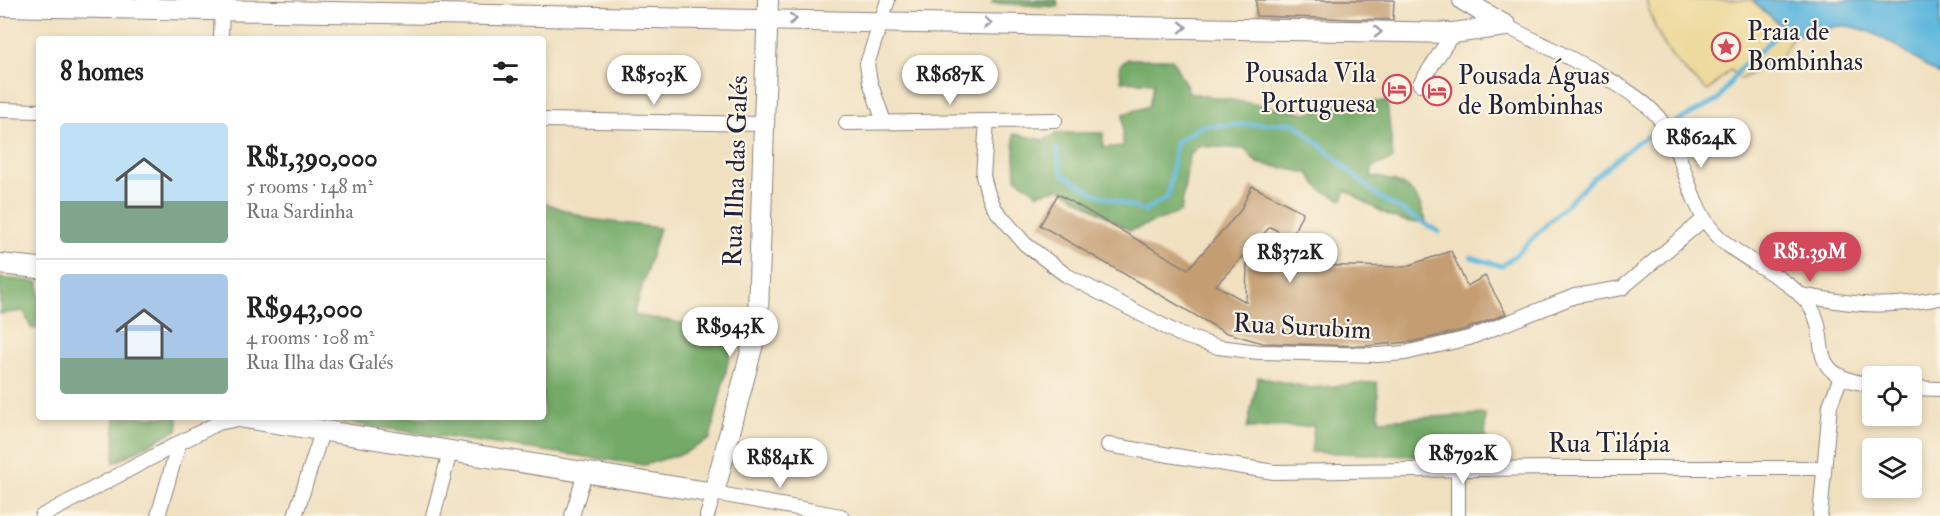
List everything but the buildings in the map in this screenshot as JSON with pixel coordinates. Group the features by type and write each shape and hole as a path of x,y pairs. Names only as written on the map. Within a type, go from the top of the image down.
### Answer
{"main road":[{"path":"1463,0 1506,26"},
{"path":"0,6 222,5 767,9 879,21 1453,33 1506,26"},
{"name":"Rua Ilha das Galés","path":"714,493 753,344 758,313 767,9"},
{"path":"0,264 36,268"},
{"path":"250,420 714,493"}],"street":[{"path":"884,122 870,82 867,64 879,21 888,0"},
{"path":"220,36 222,5"},
{"path":"1506,26 1607,80 1642,103 1659,118 1669,134 1704,219 1718,236 1800,295 1814,313 1826,364 1841,377 1862,382"},
{"path":"1420,84 1453,33"},
{"path":"0,110 36,111"},
{"path":"546,120 764,124"},
{"path":"846,123 1055,120"},
{"name":"Rua Surubim","path":"987,121 983,176 988,194 995,209 1025,244 1066,275 1181,334 1218,347 1259,352 1387,354 1469,338 1575,296 1622,288 1704,219"},
{"path":"1800,295 1857,306 1881,306 1940,298"},
{"path":"1820,516 1830,405 1841,377"},
{"path":"1922,389 1940,390"},
{"path":"42,516 218,423 230,420"},
{"path":"296,516 322,432"},
{"path":"158,516 179,443"},
{"name":"Rua Tilápia","path":"1108,445 1274,472 1824,468"},
{"path":"433,516 450,452"},
{"path":"1458,470 1458,516"},
{"path":"572,516 585,473"},
{"path":"714,493 841,516"},
{"name":"Rua Ilha das Galés","path":"707,516 714,493"}],"green space":[{"path":"993,0 1057,0 1058,7 992,3"},
{"path":"1128,59 1172,59 1190,93 1308,113 1348,102 1387,102 1393,159 1373,167 1371,176 1408,188 1419,201 1426,222 1416,223 1395,218 1346,190 1342,200 1321,190 1308,173 1257,163 1245,149 1198,146 1189,156 1181,212 1130,231 1060,188 1038,194 1016,178 1014,134 1045,140 1058,133 1103,133 1103,148 1123,146 1123,114 1149,106 1154,83 1121,81 1120,65"},
{"path":"546,203 589,219 659,228 634,315 735,332 710,439 684,453 644,465 325,420 546,420"},
{"path":"0,278 36,282 36,329 31,328 24,311 0,314"},
{"path":"1258,377 1311,388 1377,382 1379,420 1485,414 1486,459 1311,452 1314,426 1247,428"},
{"path":"115,420 178,420 178,429 114,463"}],"sand":[{"name":"Praia de Bombinhas","path":"1646,0 1752,0 1793,37 1781,57 1741,79 1730,70 1708,91 1676,62 1668,51 1650,15"}],"water":[{"path":"1752,0 1940,0 1940,75 1892,44 1854,27 1842,26 1793,37"}],"waterway":[{"path":"1471,257 1502,266 1589,182 1637,142 1718,100 1741,67 1784,29"},
{"path":"1057,149 1062,174 1094,193 1144,211 1168,197 1176,142 1202,126 1295,123 1379,197 1439,232"}],"place":[{"name":"Praia de Bombinhas","path":"1726,47"},
{"name":"Pousada Vila Portuguesa","path":"1397,89"},
{"name":"Pousada Águas de Bombinhas","path":"1437,91"}]}
